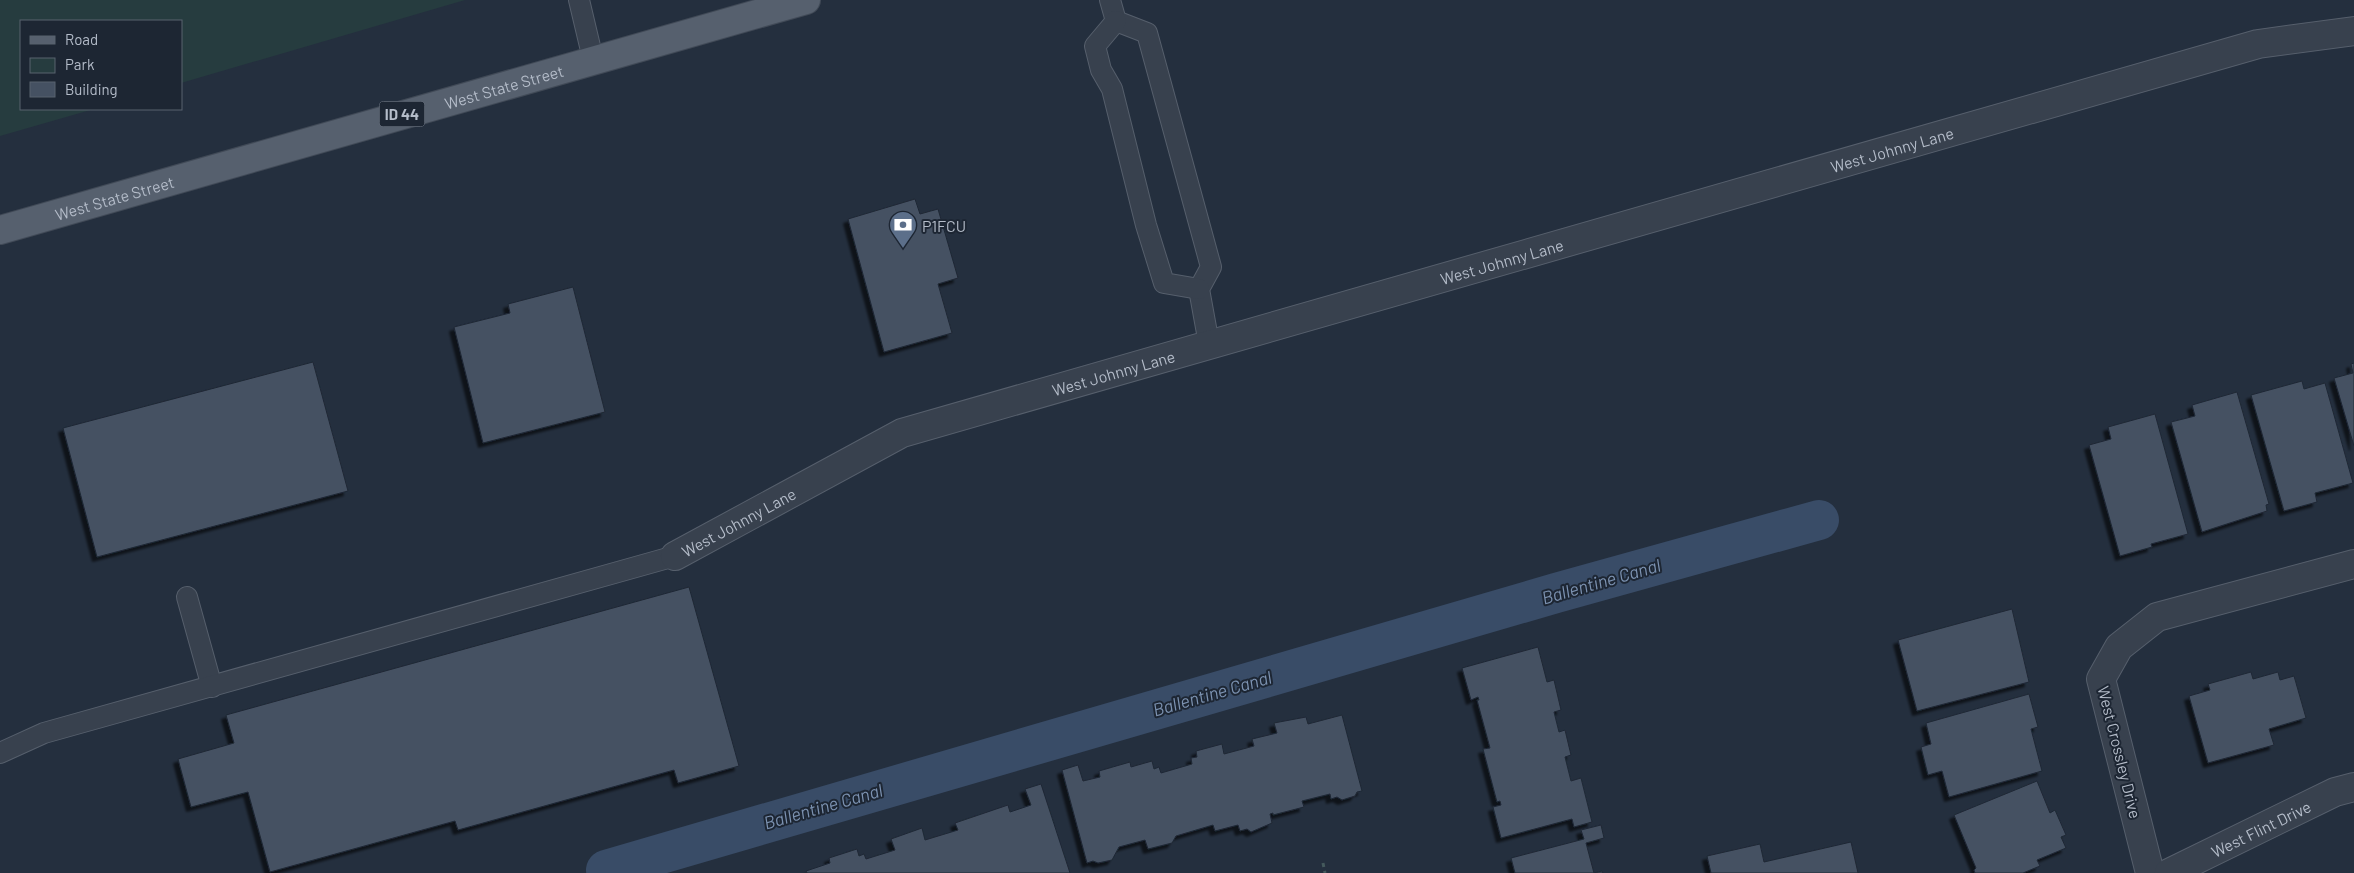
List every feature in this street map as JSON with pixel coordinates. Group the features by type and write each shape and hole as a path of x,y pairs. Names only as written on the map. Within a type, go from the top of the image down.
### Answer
{"main road":[{"name":"West State Street","path":"0,230 806,0"}],"street":[{"name":"West Johnny Lane","path":"675,556 902,433 2258,44 2354,31"},
{"name":"West Crossley Drive","path":"2150,873 2101,679 2119,647 2157,617 2354,564"},
{"name":"West Flint Drive","path":"2169,873 2335,792 2354,787"}],"lane":[{"path":"579,0 594,59"},
{"path":"1110,0 1116,21"},
{"path":"1116,21 1095,46 1101,70 1112,89 1146,225 1164,283 1199,289"},
{"path":"1116,21 1147,33 1211,267 1199,289 1209,344"},
{"path":"0,753 44,733 675,556"},
{"path":"187,597 212,686"}],"path":[{"path":"1323,863 1326,873"}],"green space":[{"path":"0,0 465,0 182,83 182,20 20,20 20,110 91,110 0,136"}],"building":[{"name":"P1FCU","path":"915,199 920,214 938,209 958,278 938,284 952,333 884,352 848,219"},
{"path":"573,287 605,412 483,443 454,327 510,313 508,304"},
{"path":"313,362 348,491 97,557 63,428"},
{"path":"2354,363 2354,446 2334,378 2353,373 2351,364"},
{"path":"2302,381 2304,389 2325,383 2353,483 2315,493 2317,502 2284,511 2251,395"},
{"path":"2237,392 2269,504 2266,505 2267,511 2202,532 2171,422 2195,416 2192,405"},
{"path":"2155,414 2188,534 2151,544 2152,547 2120,556 2089,445 2111,439 2108,427"},
{"path":"689,587 739,766 678,783 674,770 458,830 455,821 270,872 248,792 191,807 178,759 234,743 226,715"},
{"path":"2012,609 2029,682 1917,711 1898,640"},
{"path":"1538,647 1547,682 1554,680 1561,710 1554,712 1559,732 1565,730 1571,755 1565,757 1571,781 1581,778 1592,822 1574,827 1572,819 1501,838 1493,807 1501,805 1500,801 1497,802 1483,749 1490,748 1477,700 1479,700 1478,697 1471,700 1462,668"},
{"path":"2251,672 2253,679 2278,672 2280,680 2294,676 2306,718 2269,729 2274,745 2208,763 2189,696 2210,690 2208,684"},
{"path":"2029,694 2038,727 2031,729 2042,771 1949,797 1942,771 1928,775 1921,747 1931,744 1926,723"},
{"path":"1342,715 1362,791 1357,792 1355,796 1342,800 1337,797 1331,799 1330,794 1302,801 1304,807 1273,815 1273,813 1270,814 1272,823 1251,832 1247,829 1240,831 1238,825 1215,831 1213,825 1176,836 1172,843 1148,849 1145,840 1119,847 1112,860 1087,863 1062,770 1078,765 1083,781 1100,777 1099,771 1130,762 1131,767 1152,761 1154,769 1159,767 1161,773 1192,764 1191,758 1197,757 1196,751 1222,744 1224,754 1254,746 1252,739 1277,733 1274,723 1306,717 1308,724"},
{"path":"2037,781 2050,813 2055,810 2066,835 2061,837 2066,848 2037,860 2040,866 2023,873 1975,873 1974,870 1976,868 1954,815"},
{"path":"1041,784 1070,873 807,873 806,871 830,863 829,858 857,849 859,856 864,854 866,859 895,850 891,839 922,828 925,840 958,830 955,823 1008,805 1010,812 1031,805 1025,789"},
{"path":"1601,825 1604,838 1586,843 1594,873 1515,873 1511,858 1584,839 1581,830"},
{"path":"1851,842 1858,873 1711,873 1707,856 1760,844 1764,862"}],"waterway":[{"name":"Ballentine Canal","path":"606,870 1556,593 1819,520"}],"place":[{"name":"P1FCU","path":"903,249"}]}
